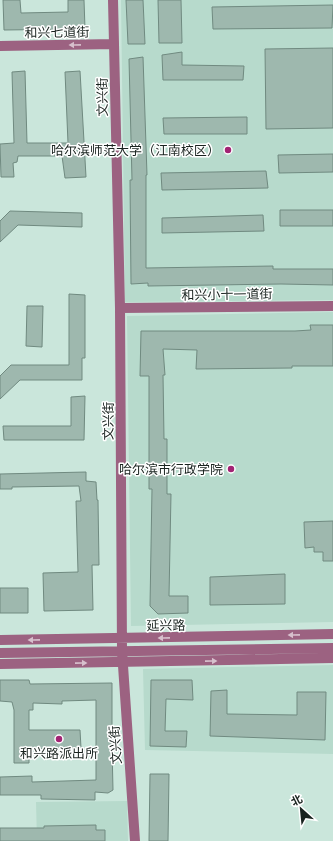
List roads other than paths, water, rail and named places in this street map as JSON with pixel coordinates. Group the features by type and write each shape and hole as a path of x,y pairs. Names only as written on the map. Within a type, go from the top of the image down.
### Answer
{"street":[{"name":"文兴街","path":"113,0 120,308 122,651 135,841"},
{"name":"和兴七道街","path":"0,46 114,44"},
{"name":"和兴小十一道街","path":"120,308 333,306"},
{"name":"延兴路","path":"0,640 333,634"},
{"path":"0,653 333,648"},
{"path":"0,664 333,658"}],"place":[{"name":"哈尔滨师范大学（江南校区）","path":"228,150"},
{"name":"哈尔滨市行政学院","path":"231,469"},
{"name":"和兴路派出所","path":"59,739"}]}
